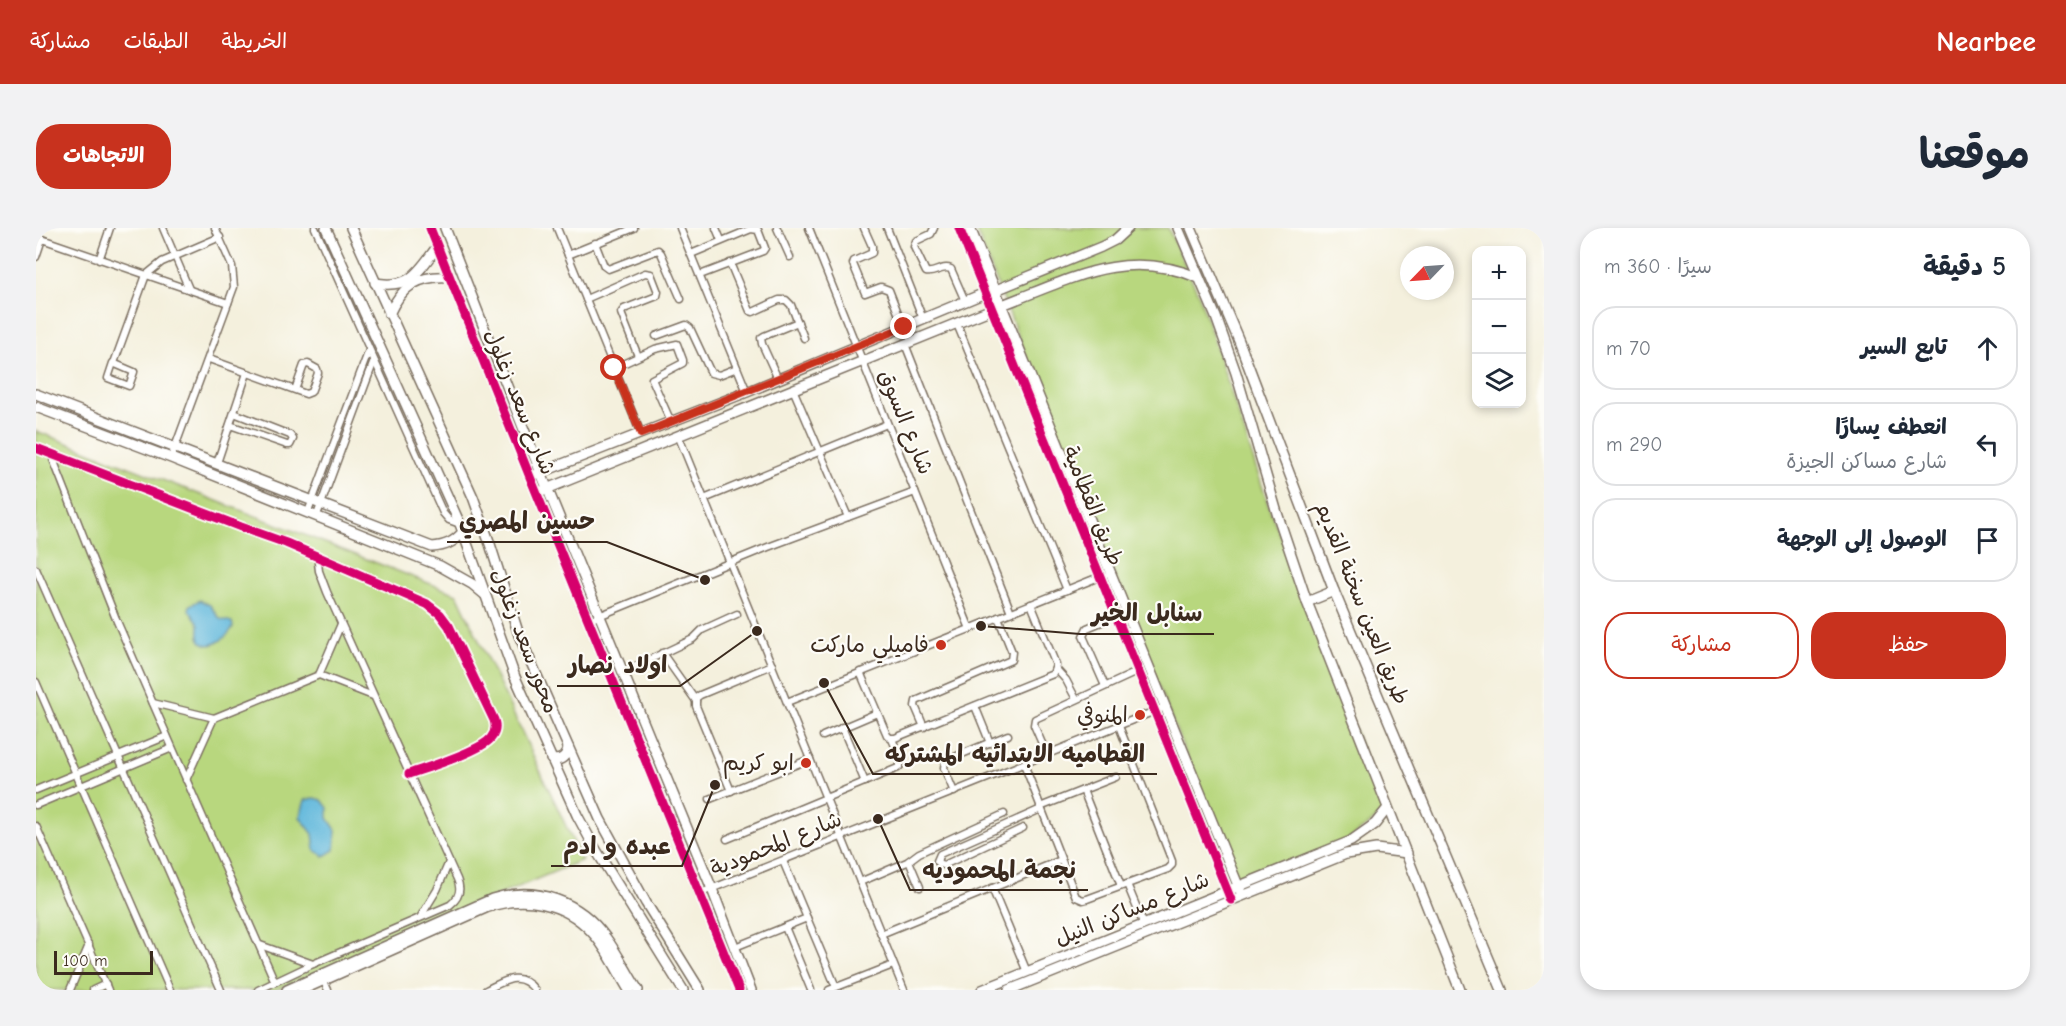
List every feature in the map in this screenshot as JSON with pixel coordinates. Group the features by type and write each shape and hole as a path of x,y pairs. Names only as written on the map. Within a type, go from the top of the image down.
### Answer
{"street":[{"path":"99,260 110,228"},
{"path":"163,228 189,289"},
{"path":"171,458 235,282 232,266 215,228"},
{"path":"36,394 432,547 449,544 456,540 462,528 443,513 369,350 359,315 315,228"},
{"name":"محور سعد زغلول","path":"326,228 359,315 404,400 462,528 518,686 551,759 596,850 683,990"},
{"name":"محور سعد زغلول","path":"351,228 481,518 519,635 600,819 622,861 700,990"},
{"name":"شارع سعد زغلول","path":"430,228 739,990"},
{"name":"شارع سعد زغلول","path":"445,228 547,488 712,889 751,990"},
{"path":"557,228 641,434"},
{"path":"680,228 747,392"},
{"path":"716,228 721,240"},
{"path":"691,254 755,228 764,246 763,251 700,275"},
{"path":"777,228 790,257"},
{"name":"شارع السوق","path":"809,228 970,628"},
{"path":"864,228 872,246 872,253 853,262 864,291 866,293 881,287 889,290 904,327"},
{"path":"887,228 923,319"},
{"path":"934,228 931,234 916,241 914,247 926,272 932,273 945,267 951,269 965,301"},
{"name":"طريق القطامية","path":"959,228 1230,896"},
{"name":"طريق القطامية","path":"970,228 1240,891"},
{"path":"996,290 1101,247 1115,240 1128,228"},
{"name":"طريق العين سخنة القديم","path":"1178,228 1236,372 1277,513 1307,602 1460,990"},
{"name":"طريق العين سخنة القديم","path":"1191,228 1239,341 1334,591 1502,990"},
{"path":"568,255 632,229"},
{"path":"114,363 134,372 129,386 108,378 146,275 157,265 220,237"},
{"path":"36,257 39,238 228,303"},
{"path":"595,243 604,266 608,269 658,250 681,299"},
{"path":"375,283 392,286 409,279 422,269 437,247"},
{"path":"730,263 750,311 753,312 779,300 786,300 791,305 804,338"},
{"path":"1002,305 1095,270 1114,266 1153,265 1172,268 1199,278"},
{"path":"586,299 645,273 651,274 658,292 657,296 624,309 621,313 638,356"},
{"path":"389,314 400,294 414,283 434,276 449,277"},
{"path":"530,477 747,392 985,293"},
{"path":"536,493 992,309"},
{"path":"778,379 762,344 762,338 798,322"},
{"path":"957,324 1067,590"},
{"path":"656,336 686,325 690,328 711,373 719,375 737,368"},
{"path":"614,368 638,356 672,344 678,345 683,363 652,379 670,422"},
{"path":"905,344 1011,612"},
{"path":"317,502 369,350"},
{"path":"209,358 248,373 306,394 310,394 318,373 316,367 304,365 295,390"},
{"path":"312,514 374,361"},
{"path":"217,463 248,373"},
{"path":"794,389 848,517"},
{"path":"393,404 404,400"},
{"path":"36,407 171,458 430,562 455,574 485,596"},
{"path":"230,425 289,446 293,439 290,435 234,413"},
{"path":"704,499 887,424"},
{"path":"263,437 267,426"},
{"path":"678,435 893,964 906,990"},
{"path":"36,448 317,555 427,604 440,614 449,626 494,720 494,735 487,742 454,758 409,774"},
{"path":"51,454 81,534 275,982"},
{"path":"589,620 915,492"},
{"path":"430,562 432,547"},
{"path":"258,990 450,905 458,897 460,885 320,576 317,555"},
{"path":"36,569 221,990"},
{"path":"787,702 1111,573"},
{"path":"1307,602 1334,591"},
{"path":"1031,604 1056,669 1066,680 1076,699"},
{"path":"623,672 693,639 702,630 736,614"},
{"path":"924,727 915,705 916,701 1011,660 1012,652 998,617"},
{"path":"1105,686 1083,636 1087,628 1106,620"},
{"path":"319,675 341,624"},
{"path":"662,653 696,701 731,791"},
{"path":"696,701 700,695 772,665"},
{"path":"892,739 1051,675 1056,669"},
{"path":"1047,755 1034,725 1035,718 1139,671"},
{"path":"727,839 900,766 901,760 892,739 886,735 860,672"},
{"path":"153,703 214,718 319,675 373,696"},
{"path":"36,682 170,990"},
{"path":"975,706 990,742"},
{"name":"شارع المحمودية","path":"701,893 1166,708"},
{"path":"822,736 877,713"},
{"path":"186,780 214,718"},
{"path":"1024,764 1074,893 1079,899 1087,899 1168,868 1172,863 1119,726"},
{"path":"843,728 865,782"},
{"path":"954,792 944,763 1008,735"},
{"path":"36,790 167,736"},
{"path":"551,759 563,758 568,747"},
{"path":"36,805 172,748"},
{"path":"710,799 810,759"},
{"path":"1023,828 944,865 937,861 940,854 1116,777"},
{"path":"1083,790 1144,925"},
{"name":"شارع مساكن النيل","path":"1009,990 1230,896 1351,841 1375,824 1388,809"},
{"path":"860,882 909,861 920,853 1004,814"},
{"path":"36,826 107,987 93,990"},
{"path":"980,837 983,846"},
{"name":"شارع مساكن النيل","path":"1240,891 1356,851 1387,849 1407,853"},
{"path":"881,934 1061,860"},
{"path":"783,861 837,987"},
{"path":"909,861 920,887"},
{"path":"421,916 437,890 449,862"},
{"path":"992,888 1027,972"},
{"path":"302,990 322,977 492,898 530,893 556,898 574,907 590,920 607,939 638,990"},
{"name":"شارع مساكن النيل","path":"982,990 1144,925 1230,896"},
{"path":"286,990 488,907 506,902 525,901 544,903 584,924 599,941 629,990"},
{"path":"735,947 807,918"},
{"path":"785,927 811,990"},
{"path":"70,990 89,945"},
{"path":"260,945 313,964"},
{"path":"829,990 893,964"},
{"path":"322,977 328,990"},
{"path":"486,990 516,978 529,983 535,990"}],"green space":[{"path":"975,228 1168,228 1199,295 1271,513 1307,602 1385,812 1342,845 1239,887"},
{"path":"36,431 457,594 582,860 275,990 36,990"}],"water":[{"path":"200,600 210,605 220,619 232,622 231,631 214,644 205,644 201,641 198,622 189,610 190,605"},
{"path":"315,798 322,800 328,808 328,818 336,830 335,850 324,856 315,850 313,834 300,817 305,800"}],"cycle path":[{"path":"430,228 739,990"},
{"path":"959,228 1231,900"},
{"path":"36,448 286,543 427,604 440,614 449,626 494,720 495,729 491,738 476,748 453,759 409,774"}],"place":[{"name":"حسين المصري","path":"705,580"},
{"name":"سنابل الخير","path":"981,626"},
{"name":"اولاد نصار","path":"757,631"},
{"name":"فاميلي ماركت","path":"941,645"},
{"name":"القطاميه الابتدائيه المشتركه","path":"824,683"},
{"name":"المنوفي","path":"1140,715"},
{"name":"ابو كريم","path":"806,763"},
{"name":"عبده و ادم","path":"715,785"},
{"name":"نجمة المحموديه","path":"878,819"}],"route":[{"path":"614,368 641,434 904,327"}]}
